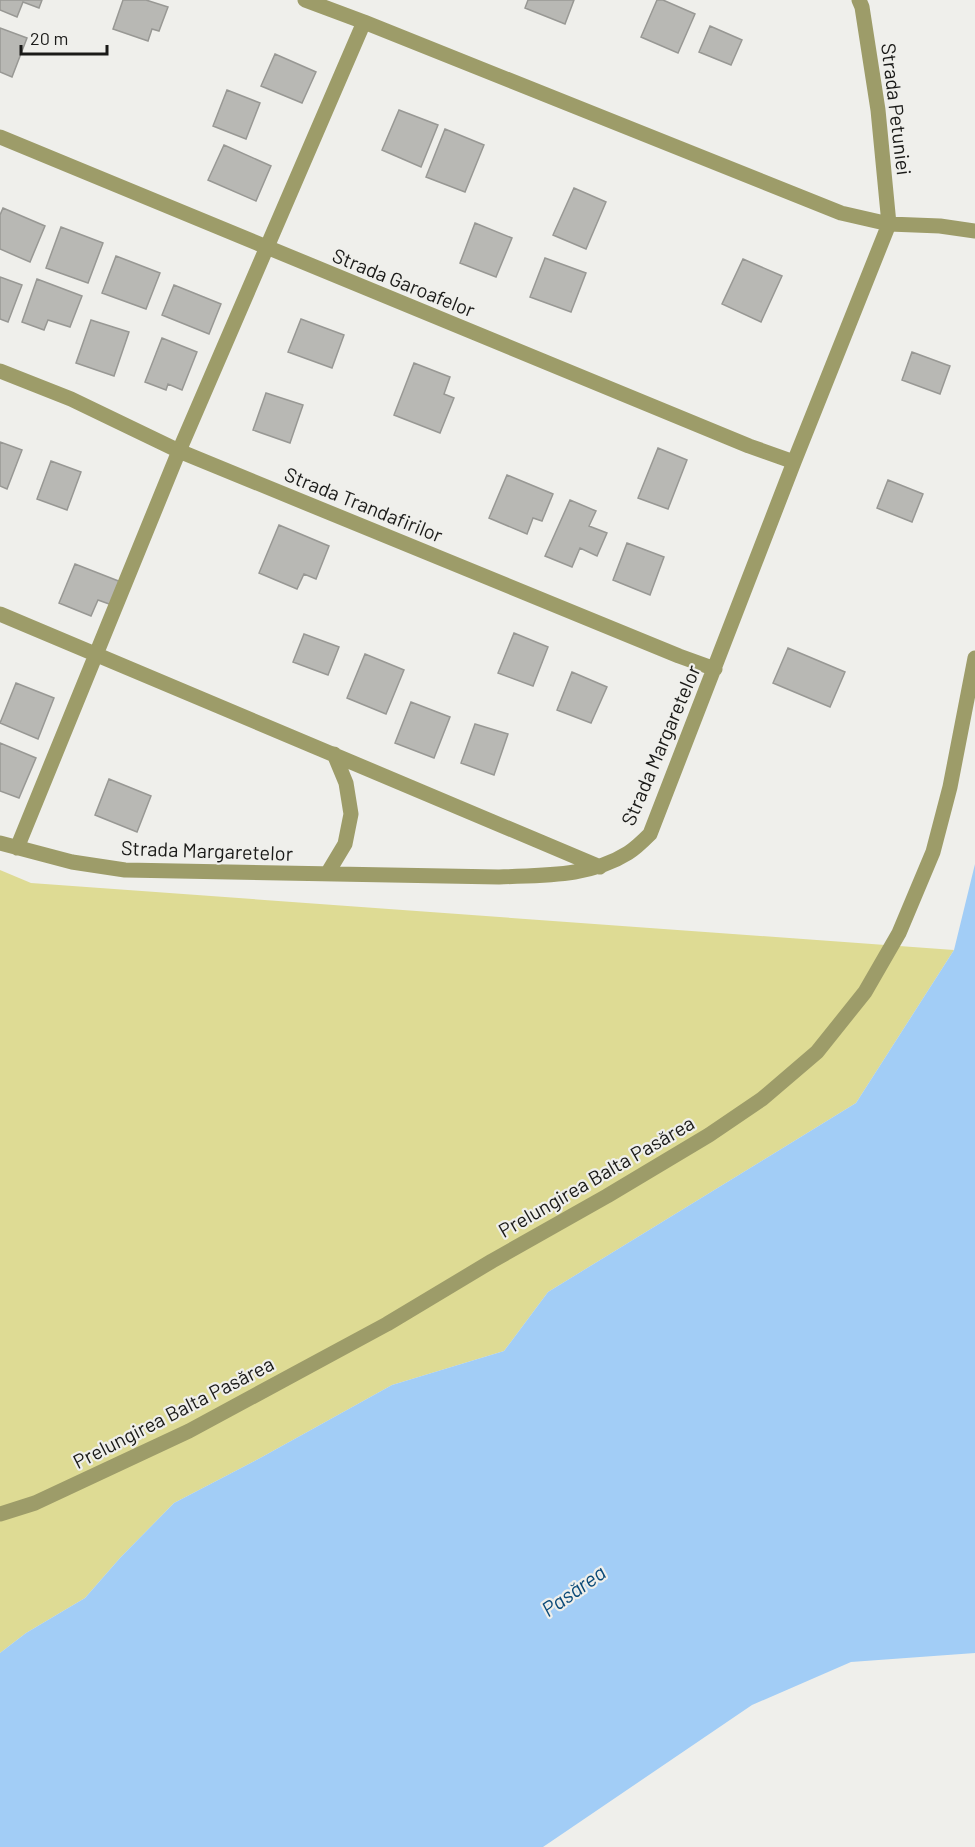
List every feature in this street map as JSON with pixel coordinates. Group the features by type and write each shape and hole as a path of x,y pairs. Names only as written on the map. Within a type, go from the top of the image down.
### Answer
{"street":[{"path":"305,0 840,213 889,224 940,226 975,231"},
{"name":"Strada Petuniei","path":"859,0 878,110 889,224"},
{"path":"17,848 179,452 364,22"},
{"name":"Strada Garoafelor","path":"0,137 749,446 794,462"},
{"name":"Strada Margaretelor","path":"0,843 72,862 124,870 499,877 553,875 600,867 629,852 650,834 889,224"},
{"name":"Strada Trandafirilor","path":"0,372 71,399 179,452 715,669"},
{"path":"0,614 600,867"},
{"name":"Prelungirea Balta Pasărea","path":"0,1514 35,1503 189,1431 387,1324 709,1135 762,1099 817,1052 865,992 899,933 933,852 950,787 975,658"},
{"path":"327,874 345,844 351,814 346,783 334,754"}],"shaded area":[{"path":"0,870 31,883 954,950 856,1103 548,1292 504,1351 392,1385 174,1503 120,1558 85,1598 26,1633 0,1653"}],"water":[{"name":"Pasărea","path":"975,864 975,1653 851,1662 752,1705 543,1847 0,1847 0,1653 26,1633 85,1598 120,1558 174,1503 392,1385 504,1351 548,1292 856,1103 954,950"}],"building":[{"path":"0,0 42,0 39,8 23,2 17,17 0,10"},
{"path":"123,0 146,0 168,7 159,31 152,29 148,41 113,29"},
{"path":"528,0 574,0 565,24 525,8"},
{"path":"657,0 663,0 695,14 678,53 641,37"},
{"path":"710,26 742,40 731,65 699,52"},
{"path":"0,28 27,38 12,77 0,72"},
{"path":"275,54 316,72 302,103 261,86"},
{"path":"227,90 260,103 246,139 213,126"},
{"path":"399,110 438,125 421,167 382,150"},
{"path":"445,129 484,145 465,192 426,177"},
{"path":"224,145 271,166 256,201 208,180"},
{"path":"574,188 606,202 586,249 553,235"},
{"path":"3,208 45,226 30,262 0,249 0,215"},
{"path":"475,223 512,238 496,277 460,263"},
{"path":"61,227 103,243 88,283 46,268"},
{"path":"116,256 160,273 146,309 102,293"},
{"path":"545,258 586,273 571,312 530,297"},
{"path":"743,259 782,276 761,322 722,304"},
{"path":"0,277 22,285 8,322 0,319"},
{"path":"37,279 82,296 70,327 48,320 44,330 22,322"},
{"path":"174,285 221,304 209,334 162,315"},
{"path":"301,319 344,335 332,368 288,352"},
{"path":"91,320 129,332 114,376 76,363"},
{"path":"162,338 197,352 182,390 168,384 166,390 145,382"},
{"path":"912,352 950,366 940,394 902,380"},
{"path":"414,363 450,377 444,394 454,398 440,433 394,415"},
{"path":"266,393 303,405 290,443 253,430"},
{"path":"0,442 22,450 7,489 0,486"},
{"path":"658,448 687,460 668,509 638,498"},
{"path":"51,461 81,472 67,510 37,499"},
{"path":"507,475 553,494 542,521 533,518 527,534 489,518"},
{"path":"888,480 923,494 912,522 877,508"},
{"path":"570,500 596,511 589,526 607,533 597,556 580,548 572,567 545,556"},
{"path":"279,525 329,546 316,579 304,574 297,589 259,573"},
{"path":"627,543 664,557 650,595 613,580"},
{"path":"75,564 121,582 112,605 98,600 91,616 59,603"},
{"path":"514,633 548,647 533,686 498,673"},
{"path":"304,634 339,647 328,675 293,662"},
{"path":"788,648 845,672 830,707 773,683"},
{"path":"365,654 404,670 386,714 347,698"},
{"path":"572,672 607,687 591,723 557,710"},
{"path":"16,683 54,698 38,739 0,723"},
{"path":"411,702 450,717 434,758 395,743"},
{"path":"475,724 508,734 494,775 461,763"},
{"path":"0,743 36,758 19,798 0,791"},
{"path":"109,779 151,796 137,832 95,815"}]}
